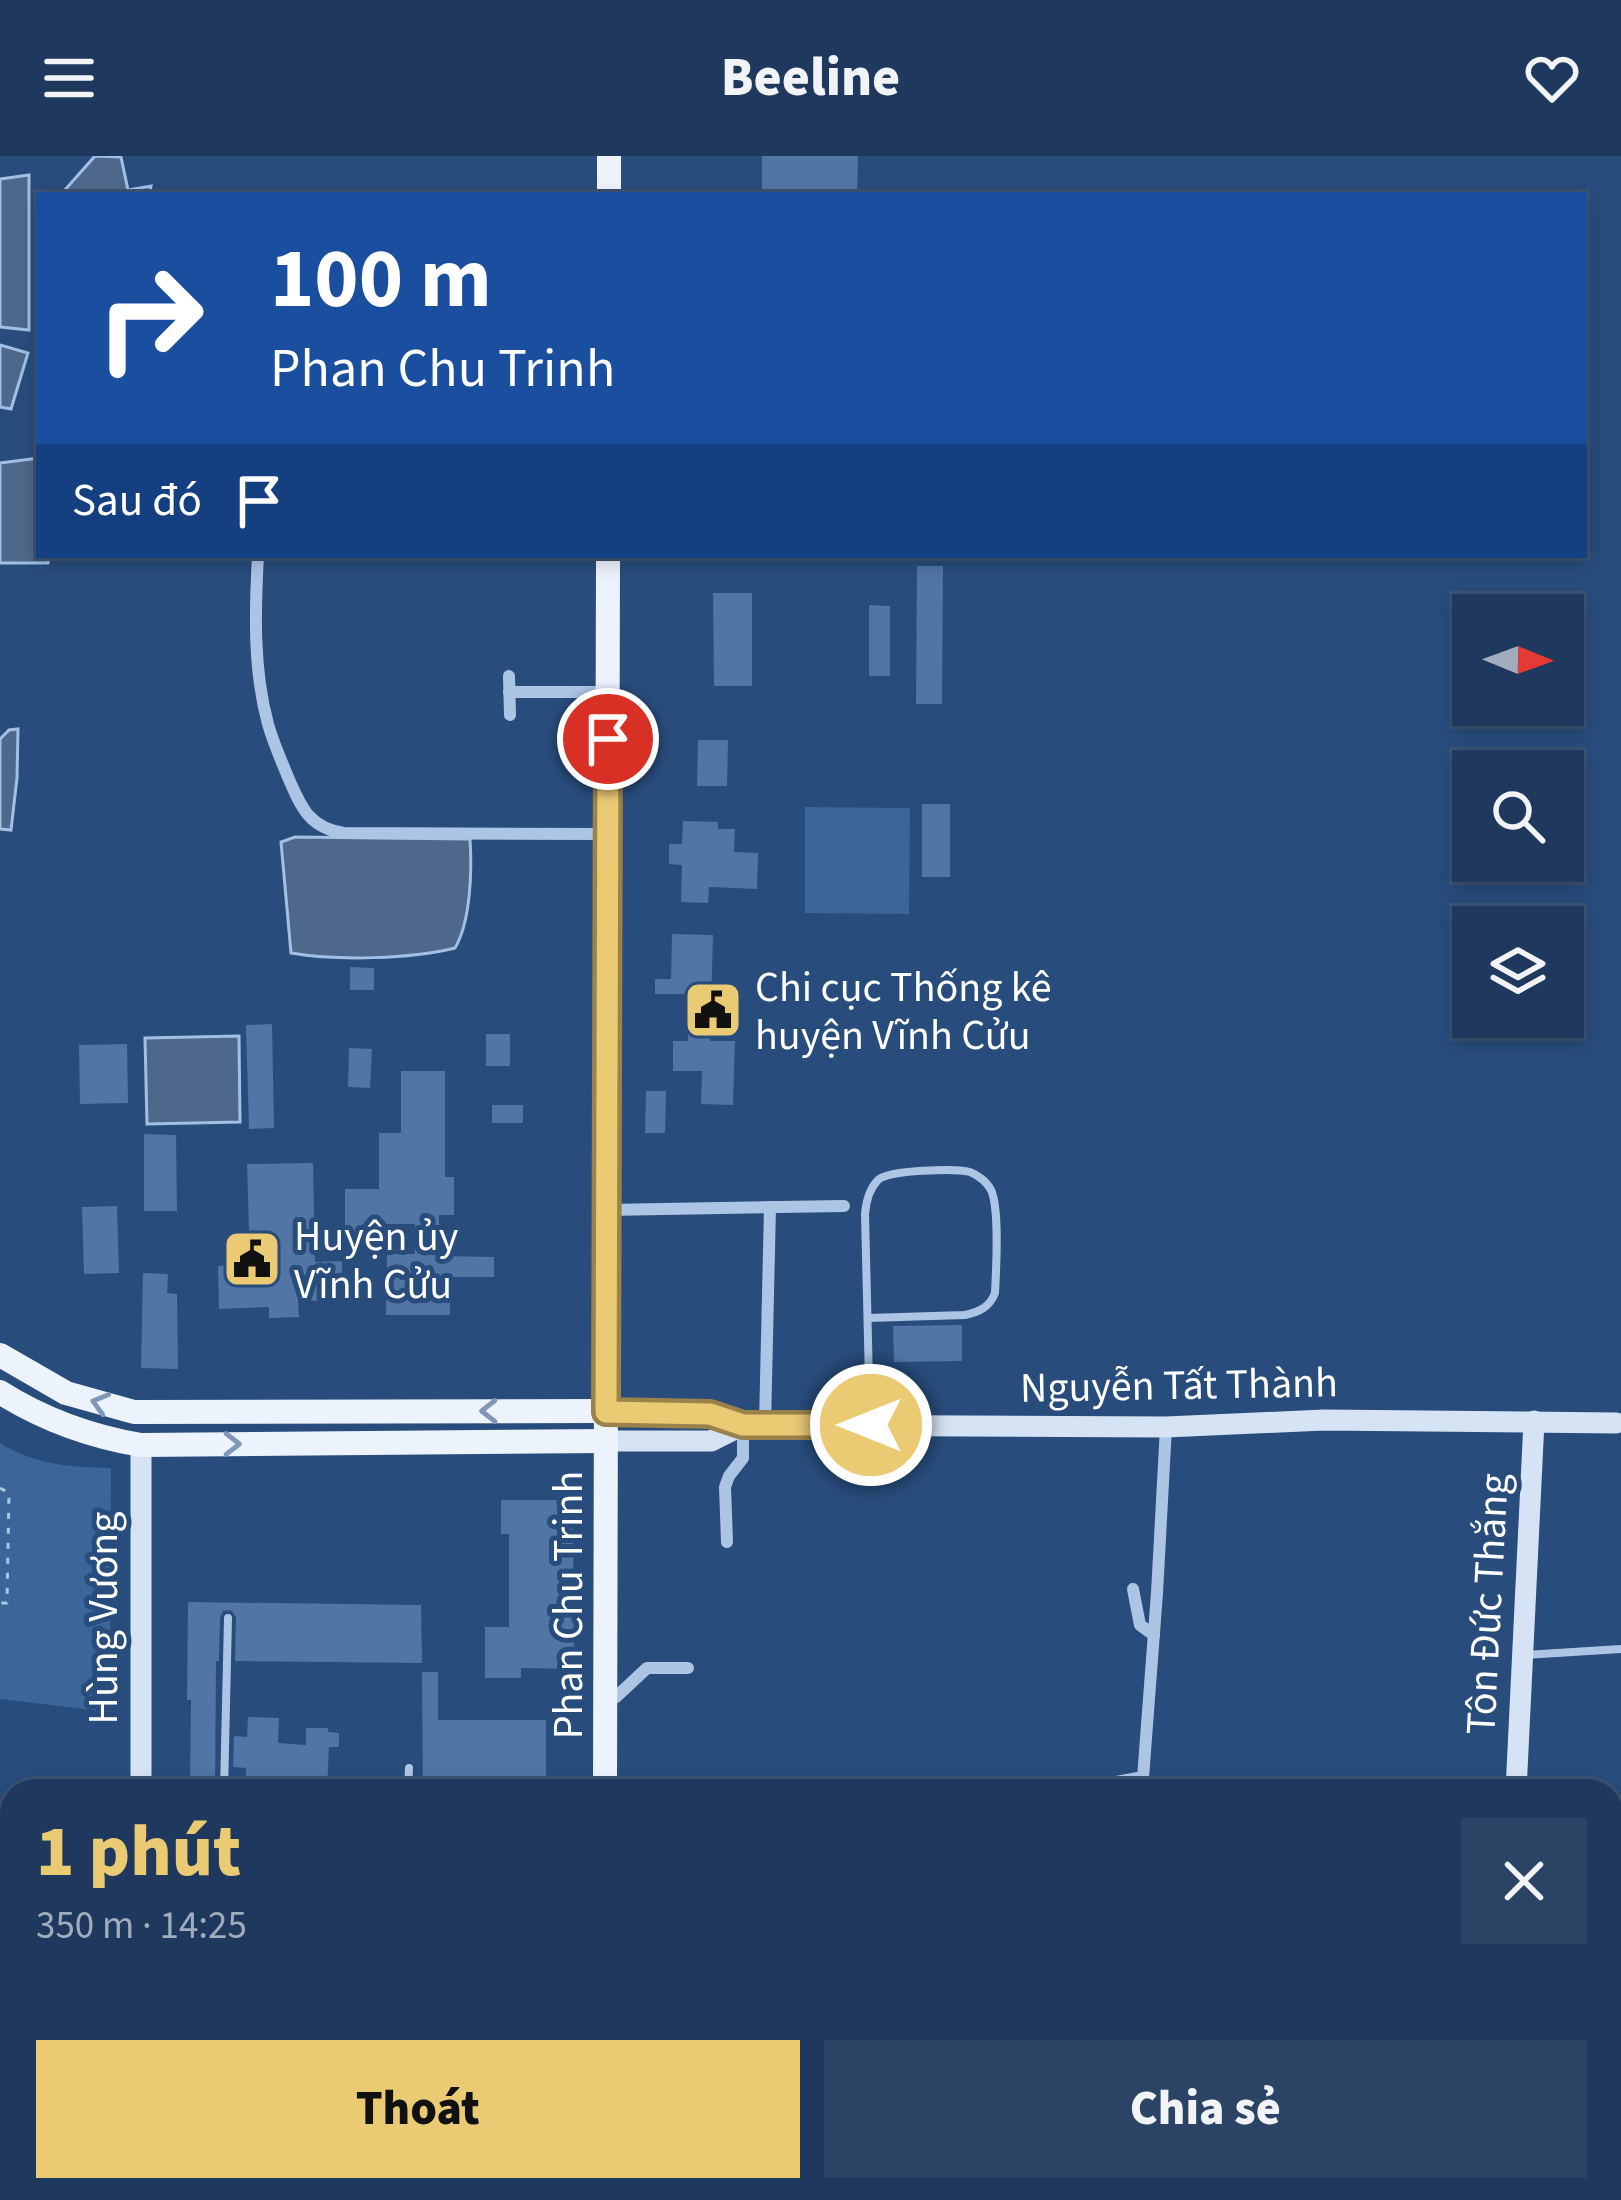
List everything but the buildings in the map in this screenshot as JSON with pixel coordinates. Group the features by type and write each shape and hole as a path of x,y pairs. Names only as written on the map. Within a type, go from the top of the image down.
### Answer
{"main road":[{"path":"609,156 609,192"},
{"name":"Phan Chu Trinh","path":"605,1779 608,558"},
{"name":"Nguyễn Tất Thành","path":"0,1355 66,1393 134,1412 710,1414 754,1425 1618,1422"},
{"name":"Nguyễn Tất Thành","path":"0,1391 56,1422 141,1445 711,1441 754,1425"},
{"path":"181,1444 182,1413"},
{"name":"Tôn Đức Thắng","path":"1517,1779 1534,1421"},
{"name":"Hùng Vương","path":"141,1445 141,1779"}],"street":[{"path":"258,558 255,616 268,728 314,824 344,833 606,834"},
{"path":"509,676 510,715"},
{"path":"509,692 608,692"},
{"path":"605,1210 844,1206"},
{"path":"728,1542 725,1487 743,1458 754,1425 770,1207"},
{"path":"1143,1779 1166,1427"},
{"path":"1133,1588 1140,1625 1154,1634"},
{"path":"605,1702 647,1668 688,1668"}],"lane":[{"path":"868,1318 965,1315 992,1301 994,1200 987,1184 966,1171 892,1173 875,1183 869,1193 865,1214 871,1425"},
{"path":"224,1779 228,1618"},
{"path":"1523,1655 1621,1649"},
{"path":"409,1768 409,1779"}],"path":[{"path":"0,1488 9,1493 7,1604 0,1603"},
{"path":"0,1532 8,1532"},
{"path":"0,1579 7,1579"}],"shaded area":[{"path":"95,156 121,157 128,190 151,186 150,192 64,191"},
{"path":"29,175 29,330 0,327 0,179"},
{"path":"0,345 28,353 11,409 0,407"},
{"path":"36,458 36,558 49,558 48,563 0,563 0,463"},
{"path":"18,729 11,830 0,829 0,739"},
{"path":"805,807 910,808 909,914 805,913"},
{"path":"295,837 470,839 467,910 455,948 374,958 291,953 281,842"},
{"path":"239,1036 240,1122 147,1124 145,1038"},
{"path":"0,1443 53,1463 111,1468 110,1712 0,1699"}],"place":[{"name":"Chi cục Thống kê huyện Vĩnh Cửu","path":"713,1010"},
{"name":"Huyện ủy Vĩnh Cửu","path":"252,1259"}],"route":[{"path":"608,739 606,1412 710,1414 743,1425 871,1425"}]}
